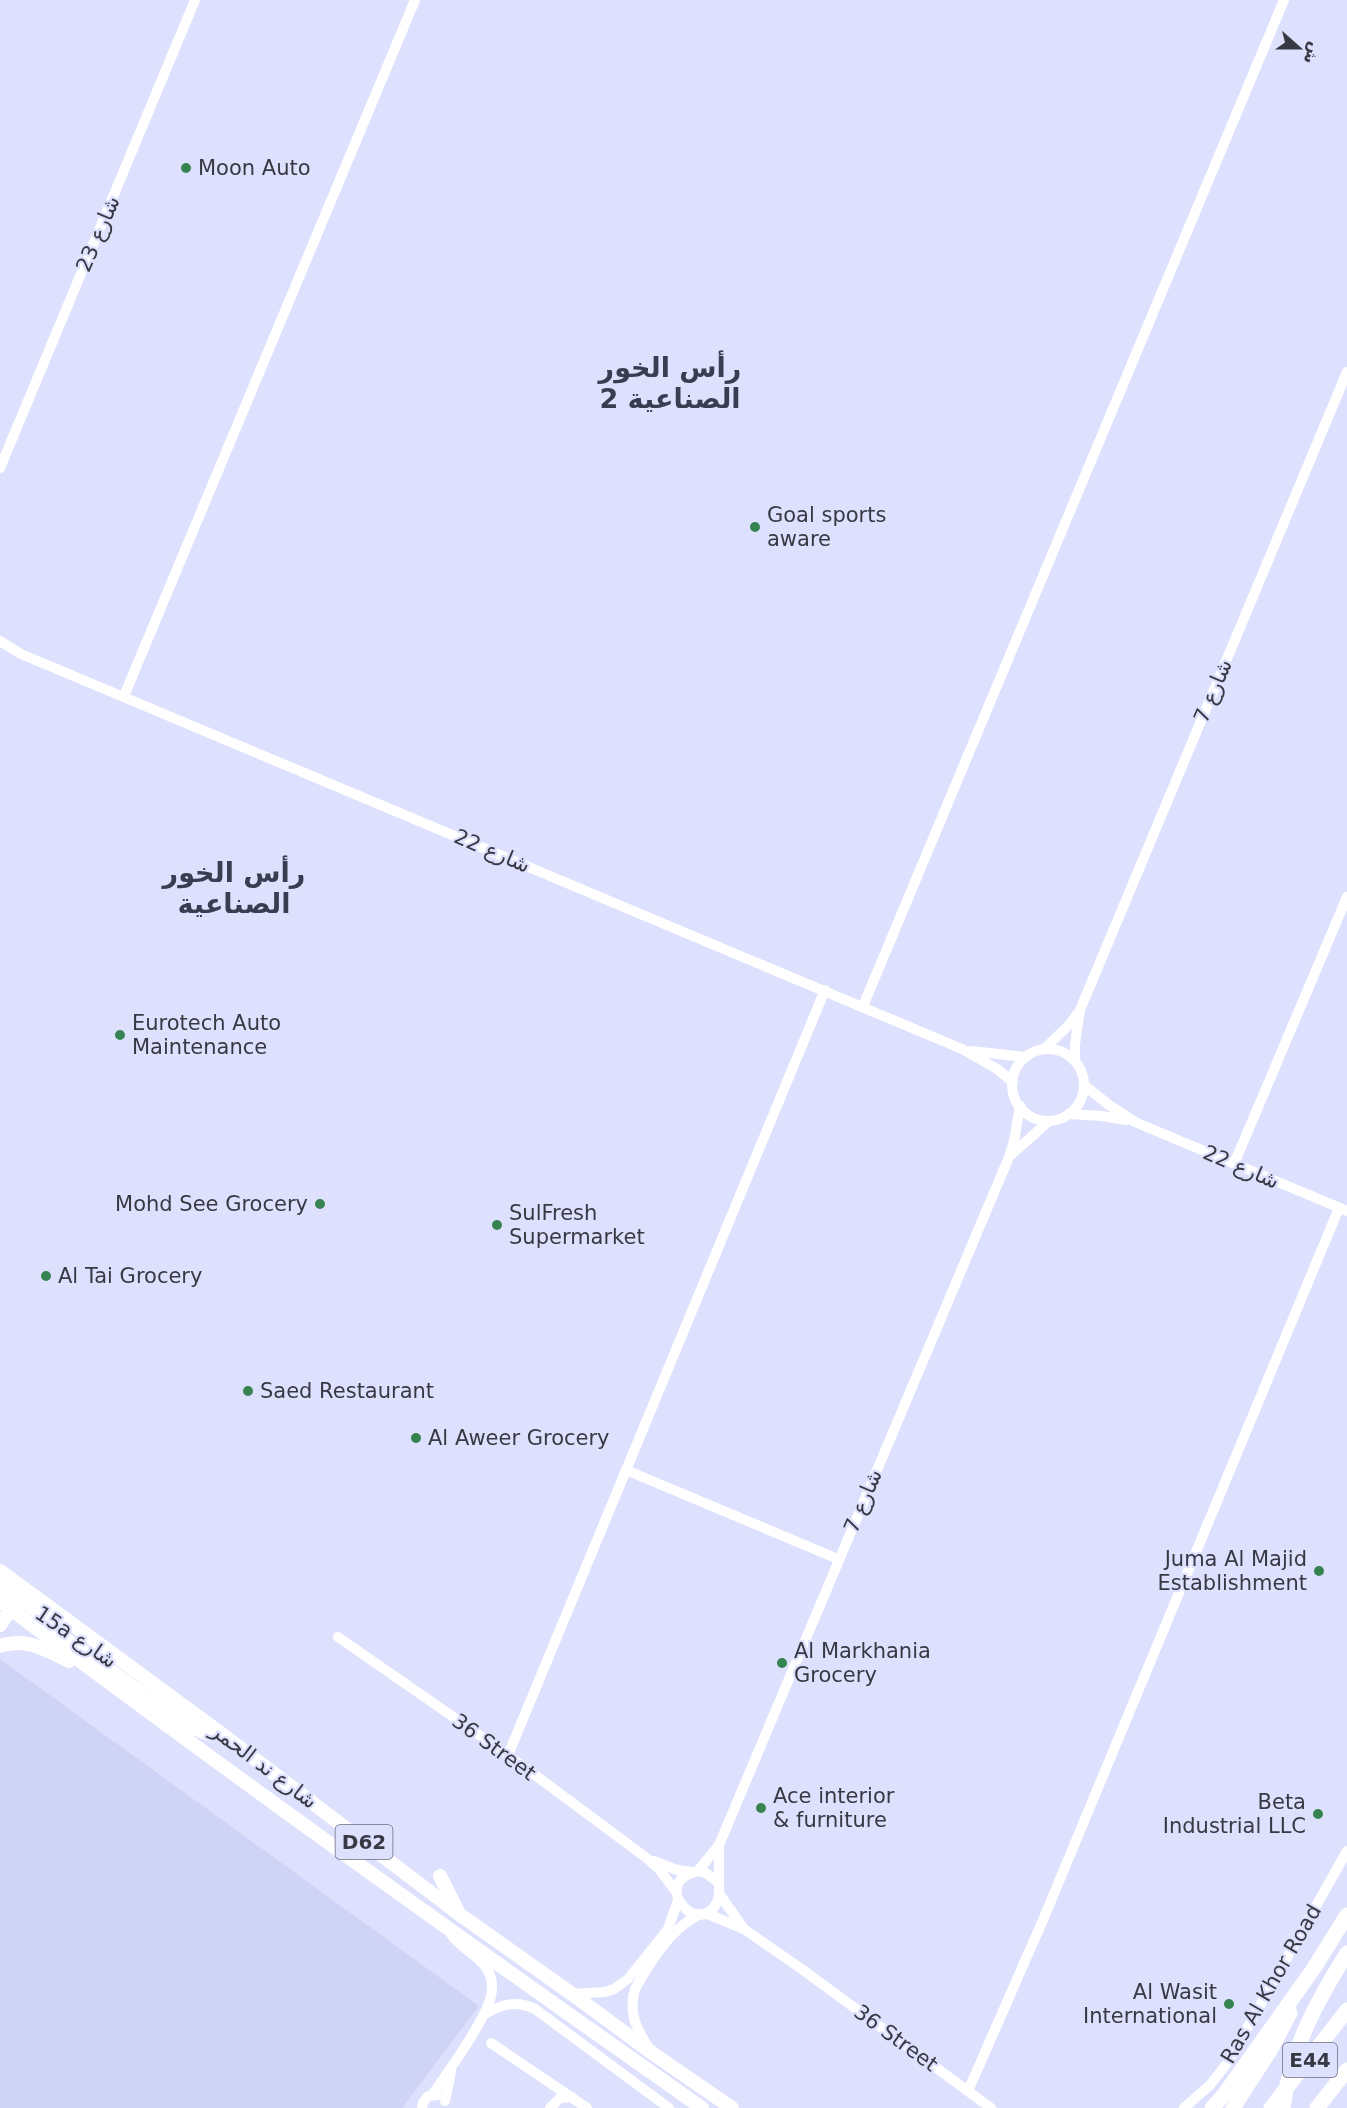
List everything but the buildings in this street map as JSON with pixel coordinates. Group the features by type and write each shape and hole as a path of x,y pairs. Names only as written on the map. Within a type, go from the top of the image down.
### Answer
{"highway":[{"path":"1212,2108 1223,2096 1314,1968 1347,1916"},
{"path":"1283,2108 1292,2063 1300,2039 1322,1993 1347,1953"},
{"path":"1233,2108 1282,2030 1314,1968"},
{"name":"E44","path":"1271,2108 1347,2010"},
{"name":"E44","path":"1317,2108 1347,2070"}],"main road":[{"name":"شارع ند الحمر","path":"0,1571 223,1735 459,1914 732,2108"},
{"name":"15a شارع","path":"0,1625 16,1583"},
{"name":"15a شارع","path":"0,1586 9,1603 112,1662 129,1671 136,1671"},
{"name":"شارع ند الحمر","path":"9,1603 33,1627 95,1674 702,2108"},
{"path":"33,1627 36,1621 42,1622 193,1730 223,1735"},
{"path":"0,1646 16,1643 33,1645 95,1674"},
{"path":"441,1876 459,1914"}],"street":[{"name":"شارع 23","path":"0,468 195,0"},
{"path":"123,696 415,0"},
{"path":"863,1006 1284,0"},
{"name":"شارع 7","path":"1075,1061 1075,1035 1080,1010 1347,372"},
{"name":"شارع 22","path":"0,641 21,654 962,1049 980,1058 1013,1082"},
{"name":"شارع 22","path":"0,650 21,654"},
{"path":"1234,1164 1347,897"},
{"path":"508,1755 825,990"},
{"name":"شارع 7","path":"1044,1049 1069,1025 1080,1010"},
{"name":"شارع 22","path":"962,1049 1026,1057"},
{"path":"1044,1049 1066,1054 1075,1061 1080,1068 1084,1084 1077,1106 1069,1114 1049,1121 1028,1114 1020,1106 1014,1095 1013,1082 1015,1072 1026,1057 1044,1049"},
{"name":"شارع 22","path":"1084,1084 1108,1105 1135,1122 1343,1210"},
{"name":"شارع 7","path":"695,1872 719,1845 1009,1157 1020,1106"},
{"name":"شارع 22","path":"1069,1114 1102,1116 1135,1122"},
{"path":"1009,1157 1049,1121"},
{"path":"968,2091 1043,1920 1343,1210"},
{"path":"626,1470 838,1559"},
{"name":"36 Street","path":"338,1637 508,1755 648,1859 664,1875 677,1896"},
{"name":"شارع 7","path":"719,1845 719,1889"},
{"name":"Ras Al Khor Road","path":"1184,2108 1210,2085 1228,2062 1347,1851"},
{"name":"36 Street","path":"648,1859 662,1865 695,1872"},
{"path":"572,1994 605,1992 614,1989 628,1979 668,1929 681,1880 695,1872 712,1876 719,1889 717,1903 712,1909 686,1922 673,1933 636,1989 632,1999 633,2020 637,2030 655,2055"},
{"name":"36 Street","path":"719,1889 744,1929"},
{"path":"677,1896 686,1911 703,1914"},
{"name":"36 Street","path":"703,1914 744,1929 990,2108"},
{"path":"424,2103 484,2014 492,1989 490,1975 483,1963 455,1941 448,1928"},
{"path":"484,2014 506,2004 525,2005 535,2009 669,2108"},
{"path":"491,2043 587,2108"},
{"path":"447,2105 448,2080 456,2058"},
{"path":"548,2082 554,2095 552,2105"},
{"path":"424,2103 440,2096 447,2105"},
{"path":"552,2105 567,2096 573,2098"}],"shaded area":[{"path":"0,1659 479,2006 402,2108 0,2108"}],"place":[{"name":"Moon Auto","path":"186,168"},
{"name":"Goal sports aware","path":"755,527"},
{"name":"Eurotech Auto Maintenance","path":"120,1035"},
{"name":"Mohd See Grocery","path":"320,1204"},
{"name":"SulFresh Supermarket","path":"497,1225"},
{"name":"Al Tai Grocery","path":"46,1276"},
{"name":"Saed Restaurant","path":"248,1391"},
{"name":"Al Aweer Grocery","path":"416,1438"},
{"name":"Juma Al Majid Establishment","path":"1319,1571"},
{"name":"Al Markhania Grocery","path":"782,1663"},
{"name":"Ace interior & furniture","path":"761,1808"},
{"name":"Beta Industrial LLC","path":"1318,1814"},
{"name":"Al Wasit International","path":"1229,2004"}],"district":[{"name":"رأس الخور الصناعية 2","path":"670,384"},
{"name":"رأس الخور الصناعية","path":"234,888"}]}
